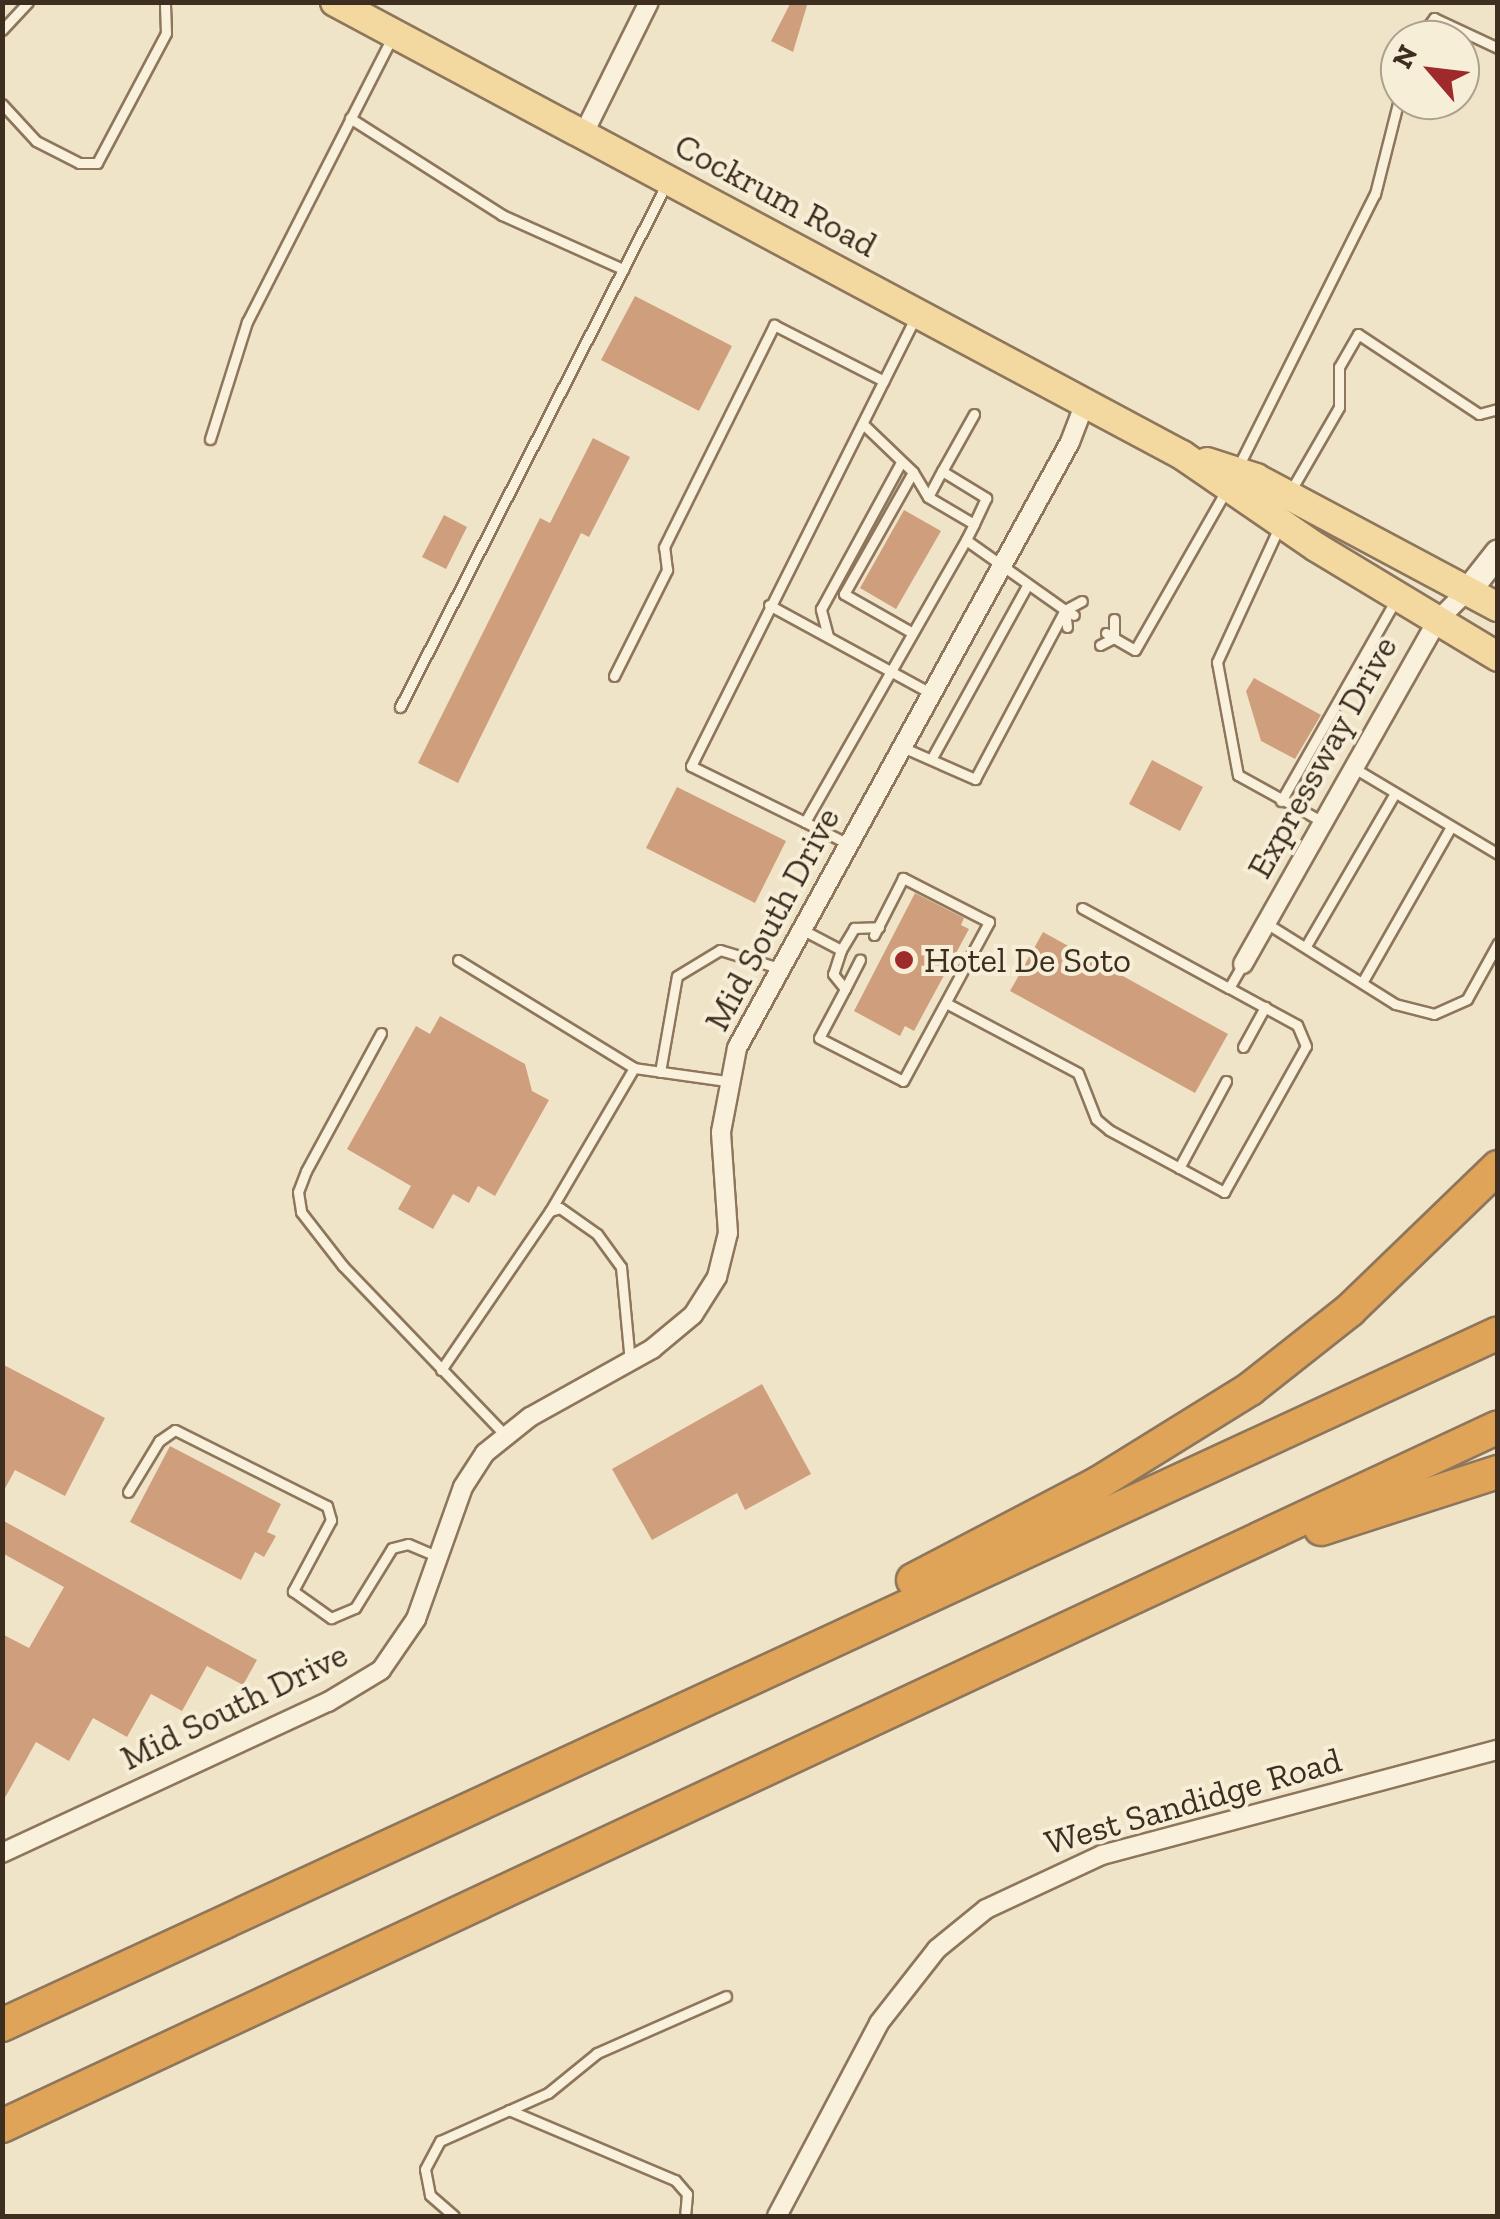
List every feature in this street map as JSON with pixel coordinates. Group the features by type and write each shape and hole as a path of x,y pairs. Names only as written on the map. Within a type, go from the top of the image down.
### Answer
{"highway":[{"path":"712,1696 836,1620 1190,1430 1350,1310 1498,1166"},
{"path":"2,2025 1498,1333"},
{"path":"2,2126 1187,1569 1498,1427"},
{"path":"1187,1569 1498,1472"}],"main road":[{"name":"Cockrum Road","path":"334,2 1182,455 1232,479 1288,494 1498,607"},
{"name":"Cockrum Road","path":"1232,479 1281,523 1498,657"}],"street":[{"path":"584,135 649,2"},
{"name":"Mid South Drive","path":"2,1853 360,1684 408,1634 441,1559 470,1472 505,1436 630,1362 694,1315 717,1276 728,1233 721,1132 727,1082 779,968 1004,562 1084,403"},
{"path":"1468,590 1498,552"},
{"name":"Expressway Drive","path":"1243,964 1436,620 1468,590"},
{"name":"West Sandidge Road","path":"776,2216 879,2023 937,1949 986,1909 1102,1855 1498,1750"}],"lane":[{"path":"2,30 28,2"},
{"path":"2,104 36,141 79,163 97,163 166,33 164,2"},
{"path":"210,439 247,322 393,34"},
{"path":"350,118 502,215 623,269"},
{"path":"1110,636 1135,650 1232,479 1375,194 1394,120"},
{"path":"400,707 668,180"},
{"path":"848,844 691,766 918,314"},
{"path":"614,676 667,570 664,546 774,325 884,381"},
{"path":"1323,822 1238,775 1217,662 1281,523 1288,494 1339,408 1339,367 1358,334 1478,414 1498,410"},
{"path":"928,497 974,414"},
{"path":"862,424 914,472 928,497 974,524"},
{"path":"828,636 820,609 901,462"},
{"path":"805,822 888,670 966,540 986,498 942,471"},
{"path":"911,632 844,594 914,472"},
{"path":"966,540 1004,562 1027,586 1070,612"},
{"path":"933,756 1027,586"},
{"path":"1281,801 1398,597"},
{"path":"902,747 933,756 976,779 1070,612 1082,601"},
{"path":"769,605 932,694"},
{"path":"1067,628 1070,612"},
{"path":"1100,645 1110,636 1114,619"},
{"path":"1354,768 1498,854"},
{"path":"1306,946 1395,793"},
{"path":"1363,981 1451,827"},
{"path":"845,989 833,974 840,950 854,928 876,931 903,878 990,922 903,1080 819,1038 845,989 860,960"},
{"path":"946,1003 1078,1073 1096,1119 1224,1192 1299,1059 1305,1033 1266,1007 1082,908"},
{"path":"1266,924 1395,1004 1434,1014 1467,999 1498,943"},
{"path":"800,929 840,950"},
{"path":"660,1072 678,976 720,950 779,968"},
{"path":"458,960 634,1068 727,1082"},
{"path":"1229,988 1243,964"},
{"path":"1243,1047 1266,1007"},
{"path":"380,1033 306,1171 298,1192 301,1212 505,1436"},
{"path":"442,1370 550,1210 634,1068"},
{"path":"1180,1168 1226,1081"},
{"path":"550,1210 560,1208 597,1234 622,1267 630,1362"},
{"path":"128,1492 159,1440 176,1430 326,1506 331,1520 292,1592 330,1618 355,1608 392,1548 408,1544 441,1559"},
{"path":"454,2216 430,2196 425,2168 440,2141 548,2092 598,2053 726,1996"},
{"path":"508,2110 675,2180 687,2194 685,2216"}],"building":[{"path":"791,2 808,2 793,52 771,41"},
{"path":"635,296 732,346 699,411 601,360"},
{"path":"593,438 630,457 589,537 581,533 458,783 418,763 540,518 550,523"},
{"path":"904,510 941,531 896,609 860,588"},
{"path":"444,515 467,527 446,569 422,557"},
{"path":"1254,678 1321,715 1295,759 1261,741 1246,691"},
{"path":"1152,760 1203,787 1180,831 1129,804"},
{"path":"677,787 786,841 755,903 646,848"},
{"path":"915,893 964,918 961,925 969,929 914,1031 905,1026 900,1036 854,1011"},
{"path":"1043,932 1228,1034 1195,1093 1010,991"},
{"path":"440,1016 525,1064 532,1091 549,1100 495,1196 478,1186 469,1203 453,1194 433,1229 398,1209 411,1186 347,1149 416,1026 430,1034"},
{"path":"2,1364 105,1418 65,1496 15,1470 2,1494"},
{"path":"762,1384 811,1474 745,1510 737,1493 652,1540 612,1469"},
{"path":"170,1446 281,1504 267,1532 276,1536 264,1557 255,1552 241,1580 130,1522"},
{"path":"2,1520 257,1660 243,1685 207,1666 182,1711 151,1694 127,1737 93,1718 69,1761 36,1742 2,1803 2,1634 29,1648 64,1587 2,1553"}],"place":[{"name":"Hotel De Soto","path":"904,960"}]}
